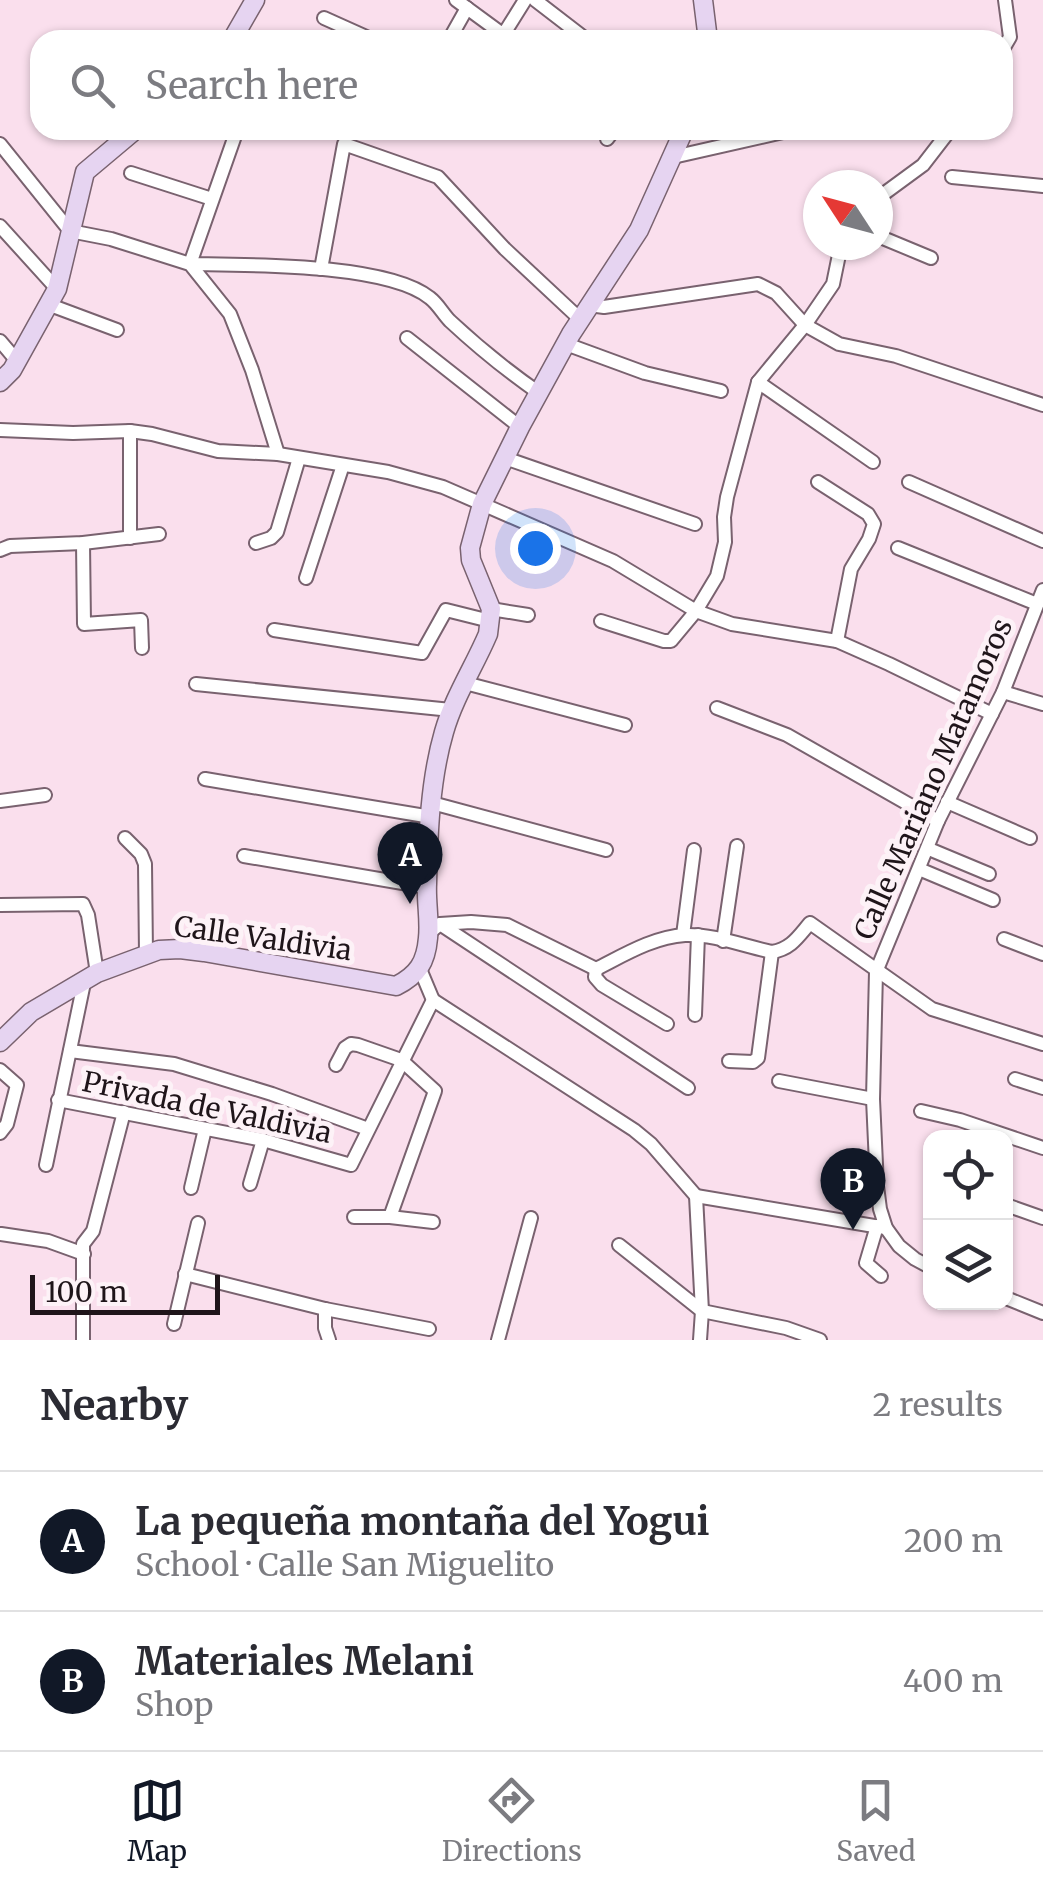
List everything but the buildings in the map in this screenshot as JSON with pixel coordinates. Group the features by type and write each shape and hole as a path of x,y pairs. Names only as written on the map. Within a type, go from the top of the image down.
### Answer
{"street":[{"path":"238,30 255,0"},
{"path":"506,30 525,0"},
{"path":"535,0 575,30"},
{"path":"703,0 707,30"},
{"path":"1006,0 1009,30"},
{"path":"452,30 461,4 495,30"},
{"path":"324,18 350,30"},
{"path":"0,382 12,370 54,297 84,172 122,140"},
{"path":"190,264 233,140"},
{"path":"680,140 639,230 566,344 520,427 482,504 472,534 471,560 491,615 488,634 451,710 443,736 431,810 426,886 434,928 420,969 432,1000 634,1130 696,1196 700,1340"},
{"path":"673,157 748,140"},
{"path":"893,187 923,165 942,140"},
{"path":"0,144 70,231 111,239 190,264 321,269 404,284 430,298 496,364 539,393"},
{"path":"321,269 344,144 438,176 506,249 585,313"},
{"path":"131,173 212,200"},
{"path":"952,178 1043,186"},
{"path":"0,226 54,297 117,330"},
{"path":"893,242 931,258"},
{"path":"602,621 664,641 670,640 696,611 717,576 725,542 727,497 758,382 806,325 833,284 837,260"},
{"path":"190,264 230,314 278,454"},
{"path":"585,313 758,284 776,294 806,325 838,344 896,356 1043,406"},
{"path":"408,338 520,427"},
{"path":"0,341 17,361"},
{"path":"566,344 645,373 721,391"},
{"path":"758,382 872,462"},
{"path":"0,430 130,431 218,451 278,454 443,487 613,562 696,611 732,624 837,641 992,714"},
{"path":"130,431 130,538"},
{"path":"256,543 277,532 299,458"},
{"path":"505,458 696,524"},
{"path":"306,578 342,465"},
{"path":"818,482 868,514 874,524 851,569 837,641"},
{"path":"908,482 1043,541"},
{"path":"0,550 160,534"},
{"path":"82,543 84,624 142,620 142,648"},
{"path":"898,548 1037,604"},
{"name":"Calle Mariano Matamoros","path":"880,1276 866,1263 882,1227 876,1186 873,1099 876,972 938,821 1002,692 1043,590"},
{"path":"274,630 422,652 446,610 528,614"},
{"path":"465,683 624,725"},
{"path":"196,684 451,710"},
{"path":"1002,692 1043,704"},
{"path":"717,708 787,735 938,821"},
{"path":"205,780 431,810 606,850"},
{"path":"0,801 45,796"},
{"path":"947,802 1030,838"},
{"path":"125,838 145,864 146,954"},
{"path":"724,942 737,846"},
{"path":"929,848 989,874"},
{"path":"694,850 690,935 695,1015"},
{"path":"244,856 426,886"},
{"path":"920,869 993,900"},
{"path":"0,906 83,904 88,915 91,975"},
{"path":"434,928 472,922 508,925 596,968"},
{"path":"596,968 640,946 690,935 772,952 792,946 810,923 932,1009 1043,1044"},
{"path":"434,928 688,1088"},
{"path":"1004,939 1043,954"},
{"name":"Calle Valdivia","path":"0,1042 30,1012 91,975 158,950 204,952 396,986 420,969"},
{"path":"729,1062 752,1062 758,1058 772,952"},
{"path":"596,968 595,977 602,985 667,1024"},
{"name":"Privada de Valdivia","path":"91,975 58,1100 263,1140 350,1165 368,1129"},
{"path":"70,1051 174,1064 368,1129 432,1000"},
{"path":"336,1065 350,1044 401,1060 435,1091 390,1216"},
{"path":"0,1070 17,1085 7,1124 0,1133"},
{"path":"1015,1079 1043,1088"},
{"path":"779,1081 873,1099"},
{"path":"46,1165 58,1100"},
{"path":"921,1111 1043,1148"},
{"path":"82,1340 83,1244 93,1230 124,1112"},
{"path":"191,1188 205,1129"},
{"path":"250,1184 263,1140"},
{"path":"696,1196 882,1227 923,1263"},
{"path":"1013,1207 1043,1218"},
{"path":"354,1218 390,1216 433,1222"},
{"path":"498,1340 531,1218"},
{"path":"174,1324 198,1224"},
{"path":"2,1234 48,1241 84,1254"},
{"path":"620,1245 702,1311 786,1328 820,1340"},
{"path":"186,1274 325,1309 430,1329"},
{"path":"1013,1301 1043,1313"},
{"path":"325,1309 329,1340"}],"place":[{"name":"La pequeña montaña del Yogui","path":"410,904"},
{"name":"Materiales Melani","path":"853,1230"}]}
